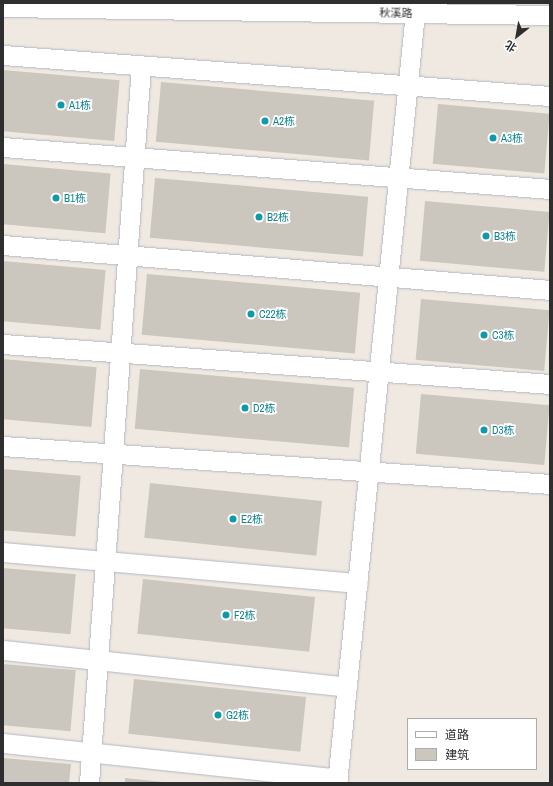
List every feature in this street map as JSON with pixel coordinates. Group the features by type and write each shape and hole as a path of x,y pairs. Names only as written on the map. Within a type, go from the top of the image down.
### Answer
{"street":[{"name":"秋溪路","path":"3,7 416,8 550,15"},
{"path":"3,743 338,781 416,8"},
{"path":"3,55 550,96"},
{"path":"89,783 141,66"},
{"path":"3,147 550,189"},
{"path":"3,245 550,290"},
{"path":"3,344 550,384"},
{"path":"3,446 550,484"},
{"path":"3,552 358,583"},
{"path":"3,650 347,687"}],"building":[{"name":"A1栋","path":"3,70 120,80 114,141 3,131"},
{"name":"A2栋","path":"161,82 374,101 369,160 156,142"},
{"name":"A3栋","path":"438,104 550,114 544,174 433,164"},
{"name":"B1栋","path":"3,164 111,173 105,233 3,224"},
{"name":"B2栋","path":"155,178 368,197 363,256 150,238"},
{"name":"B3栋","path":"425,201 550,212 544,272 420,261"},
{"path":"3,261 106,270 100,330 3,321"},
{"name":"C22栋","path":"147,274 360,293 355,353 142,335"},
{"name":"C3栋","path":"421,299 550,310 544,371 416,360"},
{"path":"3,359 97,367 91,427 3,419"},
{"name":"D2栋","path":"140,369 354,388 349,448 135,429"},
{"name":"D3栋","path":"421,394 550,405 544,465 416,454"},
{"path":"3,469 81,476 75,537 3,530"},
{"name":"E2栋","path":"150,483 322,501 316,556 144,538"},
{"path":"3,568 76,574 70,634 3,628"},
{"name":"F2栋","path":"143,579 315,597 309,652 137,634"},
{"path":"3,664 76,670 70,731 3,725"},
{"name":"G2栋","path":"134,679 306,697 300,752 128,734"},
{"path":"3,758 71,764 69,783 3,783"},
{"path":"125,778 163,782 163,783 125,783"}],"place":[{"name":"A1栋","path":"61,105"},
{"name":"A2栋","path":"265,121"},
{"name":"A3栋","path":"493,138"},
{"name":"B1栋","path":"56,198"},
{"name":"B2栋","path":"259,217"},
{"name":"B3栋","path":"486,236"},
{"name":"C22栋","path":"251,314"},
{"name":"C3栋","path":"484,335"},
{"name":"D2栋","path":"245,408"},
{"name":"D3栋","path":"484,430"},
{"name":"E2栋","path":"233,519"},
{"name":"F2栋","path":"226,615"},
{"name":"G2栋","path":"218,715"}]}
